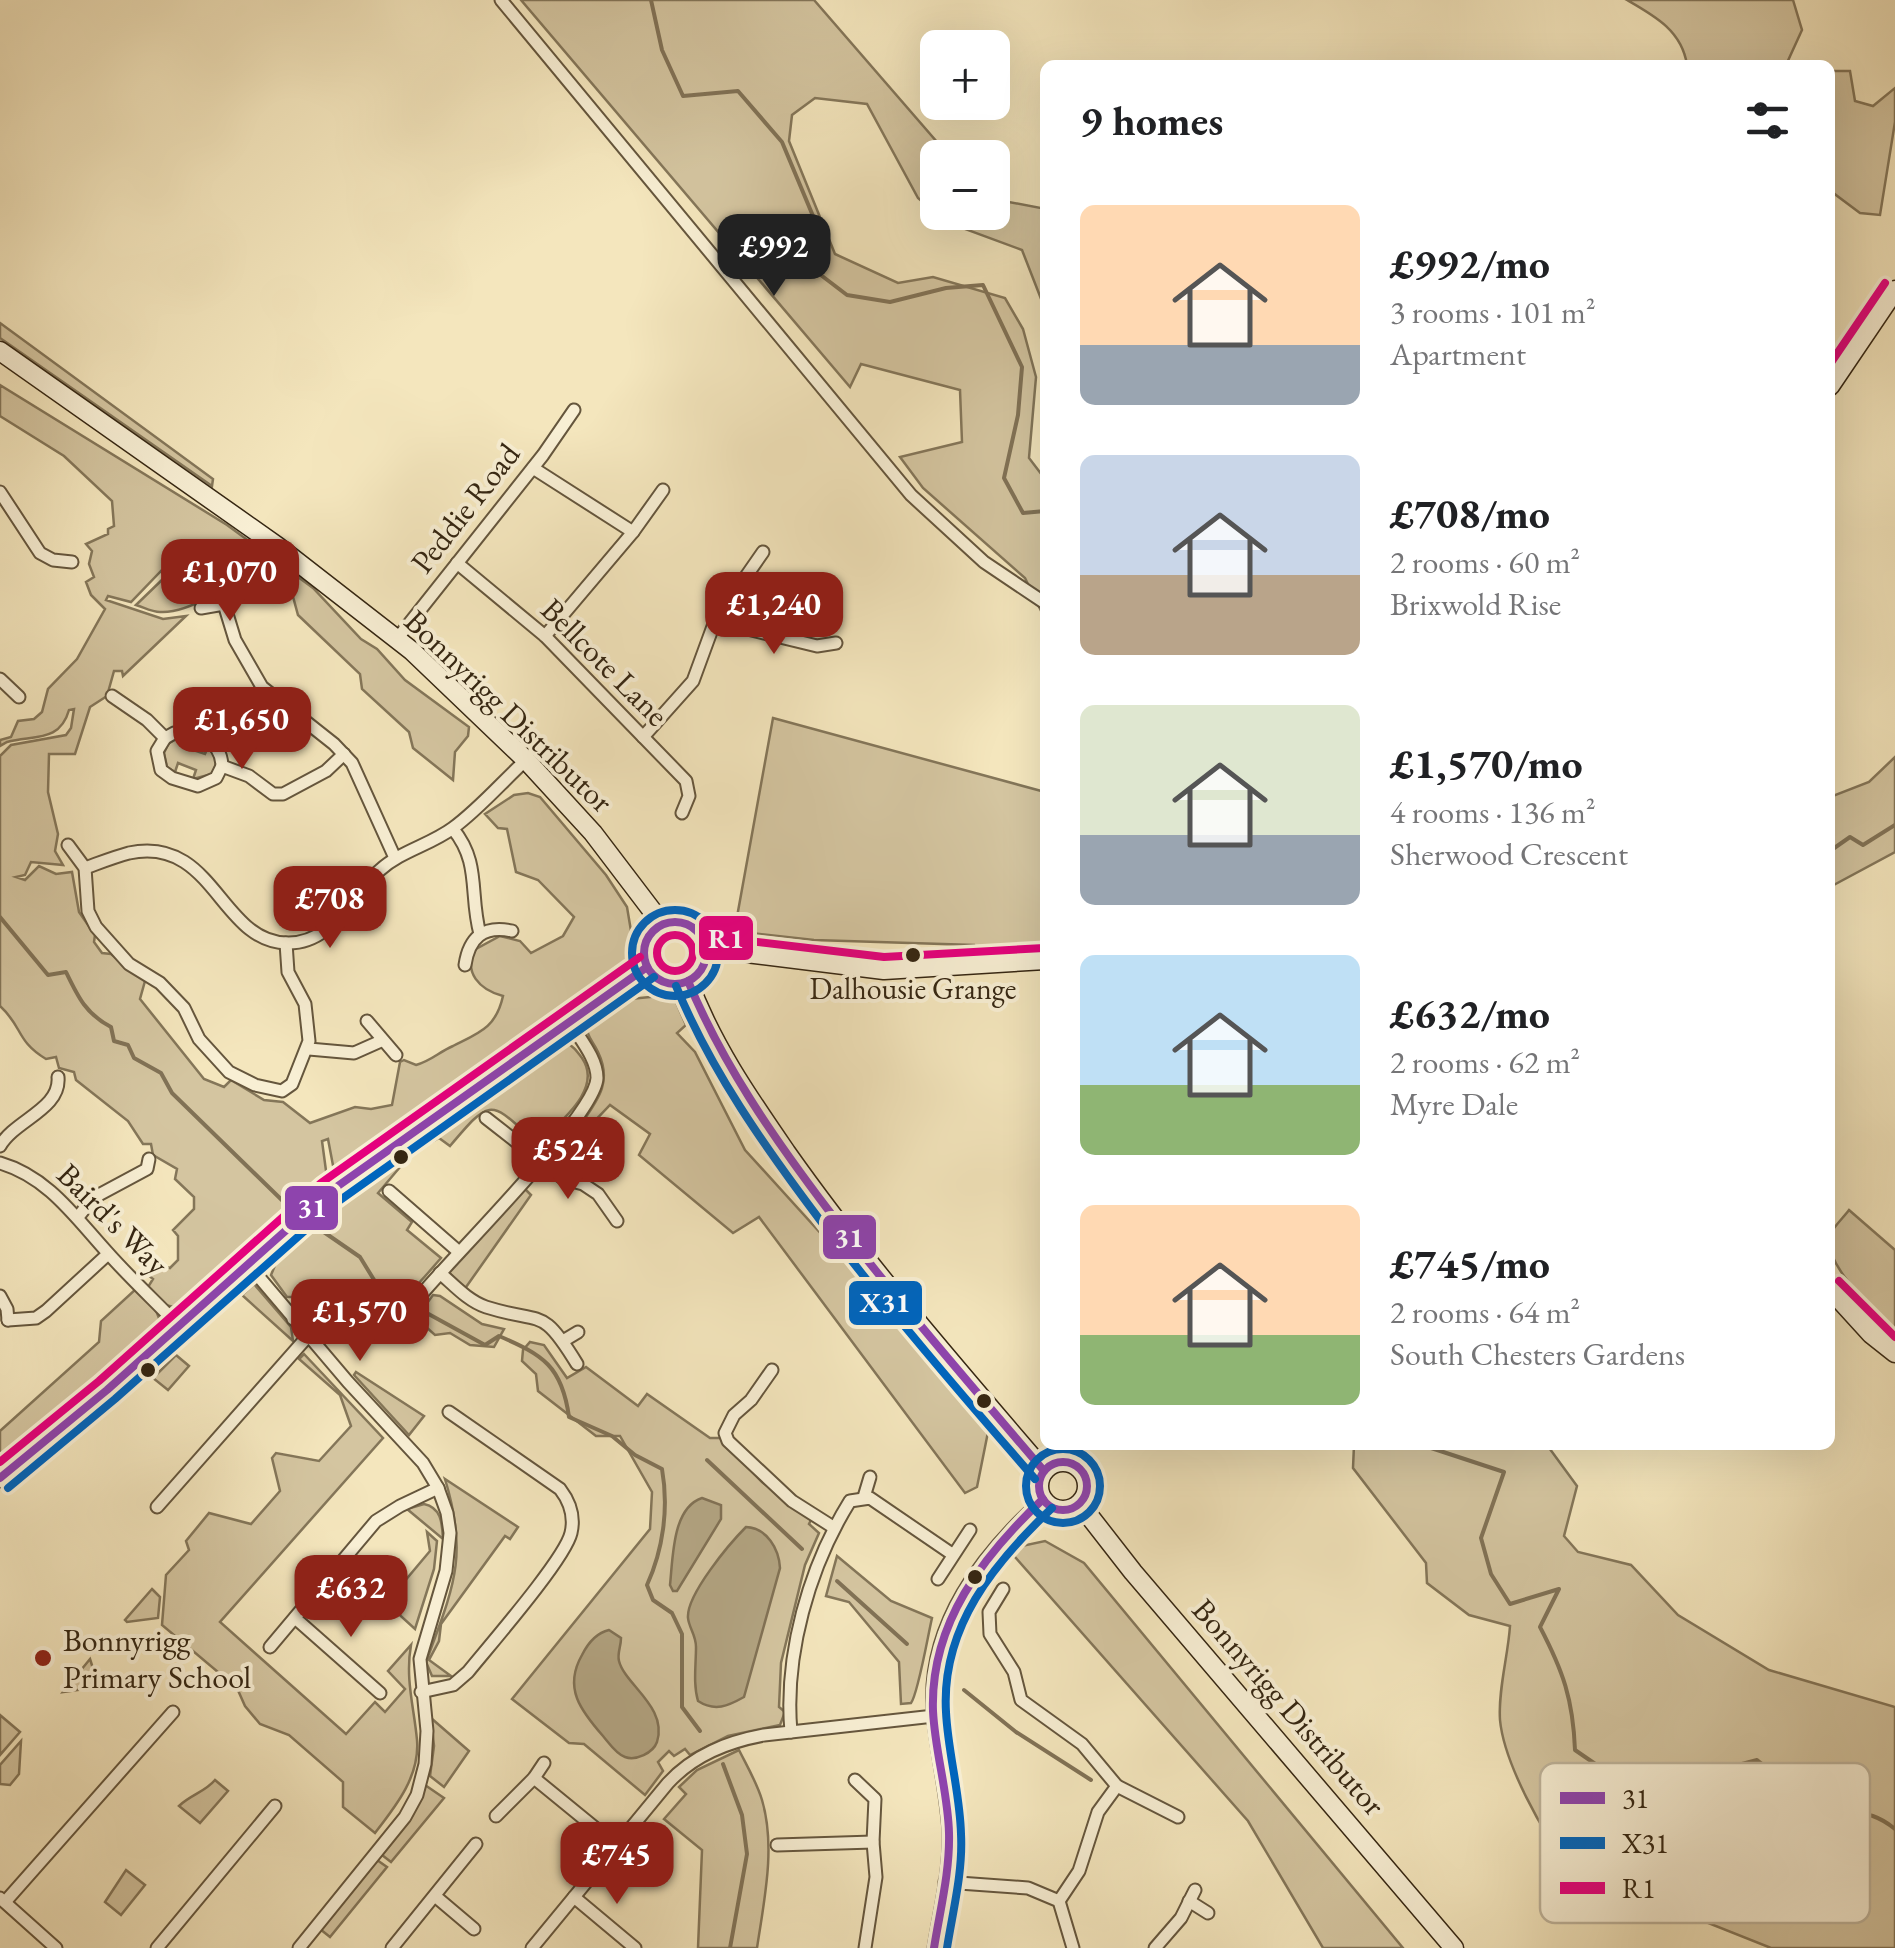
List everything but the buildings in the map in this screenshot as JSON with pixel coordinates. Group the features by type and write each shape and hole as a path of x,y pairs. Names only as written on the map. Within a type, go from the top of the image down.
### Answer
{"main road":[{"path":"1835,379 1895,290"},
{"name":"Bonnyrigg Distributor","path":"0,352 277,546 397,638 526,760 593,833 663,924"},
{"path":"681,922 690,926 706,948 702,968 688,981 663,981 647,966 646,942 663,924 681,922"},
{"path":"706,948 884,970 1040,960"},
{"path":"0,1478 328,1194 647,966"},
{"path":"688,981 728,1068 831,1216 1044,1471 1039,1489 1043,1499 1062,1511 1080,1504"},
{"path":"1835,1294 1871,1334 1895,1352"},
{"name":"Bonnyrigg Distributor","path":"1044,1471 1063,1462 1080,1468 1088,1484 1080,1504 1454,1948"}],"street":[{"path":"501,0 911,495 984,562 1040,600"},
{"name":"Peddie Road","path":"397,638 533,468 574,410"},
{"path":"533,468 633,532"},
{"path":"546,636 663,490"},
{"path":"0,492 40,553 53,560 72,562"},
{"path":"643,737 693,681 716,621 764,552"},
{"name":"Bellcote Lane","path":"457,563 546,636 686,781 689,796 682,813"},
{"path":"201,608 224,604 240,593"},
{"path":"224,604 235,640 262,687 352,764 395,858"},
{"path":"716,621 817,646 836,643"},
{"path":"0,679 18,697"},
{"path":"112,696 165,738"},
{"path":"182,732 211,741 221,752 222,766 216,778 204,786 191,785 161,770 157,757 165,738 182,732"},
{"path":"222,766 249,776 272,794 284,794 315,778 344,754"},
{"path":"85,868 130,853 172,856 188,862 244,924 264,937 286,943 312,938 329,928 376,873 395,858 453,828 526,760"},
{"path":"453,828 471,857 474,912 480,934"},
{"path":"68,845 85,868 92,922 124,959 160,983 184,1008 198,1039 229,1072 255,1084 288,1090 308,1048 306,1010 288,972 286,943"},
{"path":"466,965 468,948 480,934 512,931"},
{"path":"367,1021 396,1056"},
{"path":"293,1320 314,1309 368,1319 389,1318 421,1295 541,1162 591,1097 597,1082 596,1066 570,1022"},
{"path":"308,1048 354,1053 380,1041"},
{"path":"0,1146 18,1124 55,1096 58,1076"},
{"path":"486,1118 564,1179 584,1184 598,1194 617,1221"},
{"path":"78,1217 93,1198 147,1169 149,1158"},
{"name":"Baird's Way","path":"0,1163 38,1180 78,1217 178,1326"},
{"path":"389,1191 460,1252"},
{"path":"0,1296 7,1309 6,1325 36,1318 108,1254"},
{"path":"247,1263 293,1320 416,1454 438,1488 447,1513 449,1548 442,1588 420,1659 427,1744 422,1778 412,1807 299,1948"},
{"path":"440,1273 485,1307 542,1320 562,1340 576,1364"},
{"path":"562,1340 578,1332"},
{"path":"156,1508 176,1491 308,1336"},
{"path":"772,1370 751,1400 734,1415 725,1433 792,1501 834,1528"},
{"path":"421,1692 453,1684 468,1672 563,1550 573,1522 560,1489 449,1412"},
{"path":"864,1497 870,1477"},
{"path":"270,1647 376,1522 438,1488"},
{"path":"791,1732 791,1669 817,1570 850,1501 864,1497 952,1554"},
{"path":"934,1948 946,1882 948,1819 934,1716 938,1658 962,1594 985,1556 1043,1499"},
{"path":"938,1580 970,1530"},
{"path":"1003,1589 989,1612 990,1634 1014,1672 1021,1700 1082,1744 1118,1786 1178,1817"},
{"path":"294,1618 380,1693"},
{"path":"55,1948 2,1900 173,1712"},
{"path":"532,1948 688,1764 740,1740 934,1716"},
{"path":"496,1816 544,1763"},
{"path":"534,1778 616,1845"},
{"path":"856,1780 875,1799 876,1876 864,1948"},
{"path":"1059,1902 1079,1871 1098,1812 1118,1786"},
{"path":"157,1948 276,1806"},
{"path":"777,1845 873,1842"},
{"path":"392,1948 476,1844"},
{"path":"946,1882 1028,1888 1059,1902 1073,1948"},
{"path":"434,1896 474,1929"},
{"path":"1155,1948 1181,1918 1192,1896 1208,1913"},
{"path":"574,1897 634,1948"}],"shaded area":[{"path":"521,0 814,0 935,140 920,140 920,200 867,104 815,98 792,115 789,141 835,254 898,283 933,277 1005,298 1023,329 1036,377 1029,458 1040,472 1040,609 1025,578 923,488 900,457 962,442 960,390 861,364 850,387"},
{"path":"1627,0 1793,0 1802,30 1788,60 1686,60 1673,34"},
{"path":"1835,71 1850,71 1855,101 1873,106 1895,88 1895,122 1880,215 1860,213 1835,194"},
{"path":"1010,202 1040,208 1040,296 1022,250 968,230 1010,230"},
{"path":"0,323 213,479 212,486 0,338"},
{"path":"0,385 227,525 313,588 405,680 469,727 468,736 455,752 453,780 413,748 409,732 362,689 360,674 298,615 292,593 258,563 212,595 171,611 157,612 136,605 165,577 161,571 131,602 108,596 106,600 163,619 186,616 123,676 122,671 114,671 107,696 90,707 75,754 49,754 48,792 58,834 55,851 63,865 31,862 25,875 16,877 25,880 39,866 56,874 72,872 79,912 95,935 94,942 102,953 111,954 145,981 140,999 204,1079 224,1087 231,1080 264,1100 283,1102 310,1123 355,1107 392,1105 400,1062 421,1063 485,1028 496,1015 503,996 476,979 471,965 476,949 500,936 520,941 531,953 563,936 574,917 538,880 516,872 507,829 498,828 485,814 514,795 528,793 540,797 606,875 627,907 632,937 627,958 610,988 378,1148 370,1147 335,1176 328,1139 322,1141 327,1178 183,1309 165,1305 148,1287 153,1279 148,1275 159,1265 170,1268 178,1260 178,1236 173,1230 194,1209 194,1197 175,1179 177,1169 153,1155 151,1144 143,1144 128,1121 76,1080 74,1072 59,1068 56,1057 46,1059 29,1046 0,1006 0,756 11,745 66,735 74,709 69,710 53,732 0,746 0,740 11,737 18,721 34,719 42,712 48,689 77,659 105,609 91,595 86,582 94,577 89,564 92,551 86,544 108,534 114,526 112,501 64,456 0,416"},
{"path":"773,718 1040,791 1040,949 976,956 974,945 814,940 742,932 737,917"},
{"path":"176,739 186,739 184,747 205,754 208,747 216,760 212,774 193,779 196,770 178,763 175,772 167,767 164,753"},
{"path":"1895,757 1895,852 1835,884 1835,795 1869,782"},
{"path":"660,996 676,1002 686,1025 677,1033 695,1052 745,1150 853,1269 988,1432 977,1487 965,1493 759,1217 733,1233 639,1155 650,1134 610,1105 590,1126 605,1138 603,1142 586,1140 579,1127 601,1091 604,1073 588,1035 587,1022 620,1000"},
{"path":"564,1041 582,1058 587,1082 576,1105 538,1144 500,1112 484,1112 450,1146 439,1138 412,1153 378,1193 412,1222 407,1230 441,1258 408,1294 388,1306 353,1302 334,1306 287,1297 271,1275 283,1246 553,1042"},
{"path":"522,1186 531,1195 464,1290 447,1270"},
{"path":"1849,1210 1895,1250 1895,1332 1852,1287 1835,1261 1836,1225"},
{"path":"239,1282 249,1282 149,1374 147,1364"},
{"path":"254,1284 291,1327 293,1341 242,1295"},
{"path":"137,1288 158,1315 159,1335 0,1467 0,1431 99,1342 101,1321"},
{"path":"433,1295 482,1324 504,1329 494,1347 470,1345 450,1333 435,1335 416,1318"},
{"path":"530,1342 544,1345 567,1378 586,1367 638,1406 647,1394 710,1438 720,1438 762,1482 811,1520 809,1524 819,1533 805,1565 781,1663 779,1707 785,1712 780,1725 728,1736 690,1755 685,1749 674,1756 669,1751 658,1762 663,1771 645,1795 584,1744 569,1743 512,1699 650,1529 652,1492 620,1436 596,1436 538,1391 536,1374 522,1361 523,1350"},
{"path":"304,1354 383,1438 220,1622 346,1734 375,1702 385,1712 405,1689 388,1671 411,1645 409,1681 417,1740 415,1766 398,1801 375,1833 343,1807 343,1782 289,1735 260,1724 237,1688 162,1625 166,1575 189,1550 186,1541 209,1513 251,1524 280,1491 272,1458 276,1453 319,1461 351,1426 340,1395 299,1359"},
{"path":"176,1355 189,1366 168,1390 153,1378"},
{"path":"356,1372 424,1416 409,1435 354,1375"},
{"path":"141,1375 143,1378 83,1428 77,1423"},
{"path":"1354,1450 1551,1450 1577,1486 1564,1536 1578,1552 1631,1565 1678,1615 1769,1670 1895,1707 1895,1948 1771,1948 1708,1923 1870,1923 1870,1763 1540,1763 1540,1822 1509,1756 1500,1720 1510,1626 1469,1615 1427,1583 1426,1563 1353,1468"},
{"path":"445,1479 518,1527 510,1539 505,1536 441,1624 439,1641 429,1660 451,1676 432,1676 426,1662 450,1592 457,1552"},
{"path":"702,1498 721,1505 721,1519 677,1591 673,1591 672,1561 679,1523 692,1504"},
{"path":"424,1504 438,1513 443,1539 407,1509"},
{"path":"746,1527 760,1531 771,1541 780,1568 744,1697 727,1705 710,1706 698,1701 696,1695 696,1643 689,1608 710,1570"},
{"path":"427,1532 437,1541 434,1569 415,1629 381,1598 392,1585 398,1589 430,1551"},
{"path":"1045,1541 1084,1563 1403,1948 1323,1948 1248,1821 1008,1549"},
{"path":"837,1556 891,1601 932,1618 911,1703 901,1704 899,1662 849,1602 826,1596"},
{"path":"152,1589 160,1597 158,1618 127,1622 125,1620"},
{"path":"609,1630 621,1638 619,1658 623,1670 657,1718 657,1742 639,1757 625,1757 613,1748 582,1708 574,1689 584,1651 596,1636"},
{"path":"90,1659 97,1681 91,1688 63,1692"},
{"path":"0,1715 20,1732 0,1755"},
{"path":"431,1718 469,1751 444,1787 430,1776 434,1746"},
{"path":"21,1741 19,1774 10,1785 0,1784 0,1765"},
{"path":"739,1750 760,1794 768,1836 757,1948 698,1948 702,1850 664,1819 686,1794 679,1787 697,1770"},
{"path":"215,1780 228,1791 200,1823 179,1806"},
{"path":"425,1785 444,1798 391,1862 382,1855 412,1816"},
{"path":"377,1860 387,1867 330,1937 320,1929"},
{"path":"126,1870 145,1885 121,1915 105,1902"}],"waterway":[{"path":"651,0 662,50 683,96 738,91 782,142 813,216 809,266 847,295 890,302 946,288 983,285 1022,367 1018,415 1004,478 1023,513 1040,511"},
{"path":"1835,848 1850,837 1863,845 1895,825"},
{"path":"0,917 48,975 66,972 84,1004 111,1027 114,1041 128,1045 134,1058 161,1073 172,1093 289,1207"},
{"path":"315,1226 360,1257 379,1288 406,1302"},
{"path":"414,1306 485,1345 499,1336 539,1357 561,1385 569,1417 612,1436 635,1455 662,1469 663,1529 647,1585 653,1600 672,1613 682,1634 682,1707 700,1731"},
{"path":"1437,1450 1504,1472 1481,1538 1491,1574 1510,1604 1559,1589 1540,1627 1565,1686 1575,1750 1594,1763"},
{"path":"707,1460 802,1549"},
{"path":"837,1581 907,1644"},
{"path":"964,1690 1016,1732 1091,1780"},
{"path":"1746,1763 1761,1763"},
{"path":"723,1764 742,1815 747,1854 730,1948"},
{"path":"1870,1816 1895,1829"}],"transit line":[{"name":"R1","path":"1835,357 1885,283"},
{"name":"X31","path":"675,910 692,913 706,922 715,936 718,953 715,970 706,984 692,993 675,996 658,993 644,984 635,970 632,953 635,936 644,922 658,913 675,910"},
{"name":"31","path":"675,922 697,931 706,953 697,975 675,984 653,975 644,953 653,931 675,922"},
{"name":"R1","path":"675,935 688,940 693,953 688,966 675,971 662,966 657,953 662,940 675,935"},
{"name":"R1","path":"707,936 884,957 1040,948"},
{"name":"R1","path":"0,1462 99,1381 321,1183 640,957"},
{"name":"31","path":"0,1478 107,1390 328,1193 647,967"},
{"name":"X31","path":"8,1488 336,1203 654,977"},
{"name":"31","path":"688,981 733,1070 806,1181 906,1308 1044,1471"},
{"name":"X31","path":"676,986 722,1078 799,1192 898,1319 1035,1479"},
{"name":"R1","path":"1839,1281 1895,1337"},
{"name":"X31","path":"1058,1450 1037,1460 1029,1472 1026,1486 1037,1512 1063,1523 1077,1520 1089,1512 1100,1486"},
{"name":"X31","path":"1068,1450 1089,1460 1100,1486"},
{"name":"31","path":"1063,1462 1080,1469 1087,1486 1080,1503 1063,1510 1046,1503 1039,1486 1046,1469 1063,1462"},
{"name":"31","path":"934,1948 949,1848 933,1711 940,1649 964,1593 981,1568 1043,1499"},
{"name":"X31","path":"947,1948 961,1848 946,1712 952,1652 975,1599 992,1574 1052,1508"}],"place":[{"name":"Dalhousie Grange","path":"913,955"},
{"name":"Bonnyrigg Primary School","path":"43,1658"}]}
